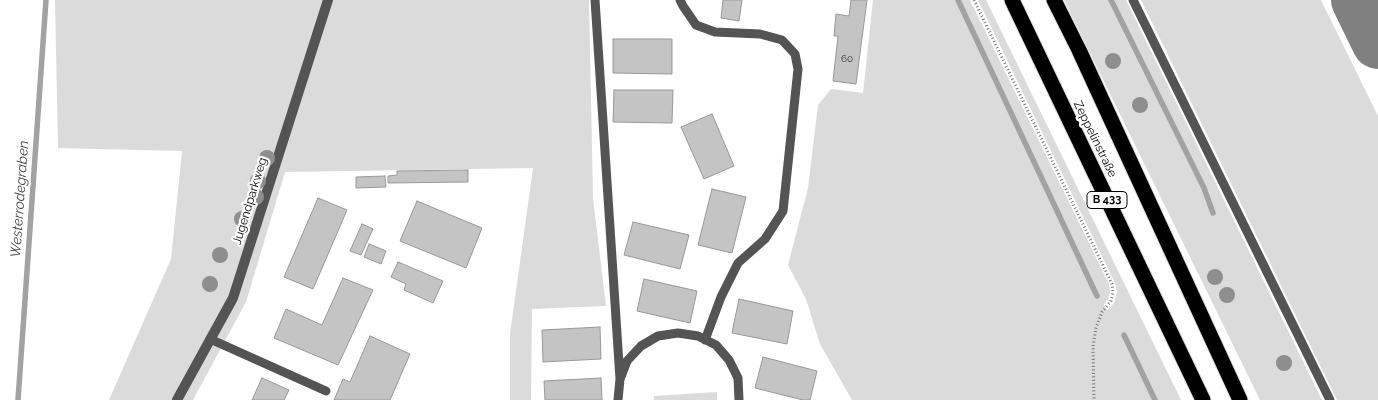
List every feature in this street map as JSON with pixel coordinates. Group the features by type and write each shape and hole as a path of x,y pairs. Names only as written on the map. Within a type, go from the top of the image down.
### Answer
{"highway":[{"name":"Zeppelinstraße","path":"1012,0 1203,400"},
{"name":"Zeppelinstraße","path":"1054,0 1080,50 1240,400"}],"street":[{"name":"Jugendparkweg","path":"176,400 233,298 328,0"}],"lane":[{"path":"595,0 620,379 618,400"},
{"path":"680,0 696,25 714,32 760,34 782,40 795,54 798,69 783,211 765,239 738,263 721,296 706,340"},
{"path":"1134,0 1330,400"},
{"path":"620,379 627,361 641,346 658,336 678,333 698,336 716,345 729,360 738,378 739,400"},
{"path":"210,339 326,391"}],"path":[{"path":"974,0 1112,284 1113,293 1102,312 1094,337 1094,400"}],"shaded area":[{"path":"55,0 589,0 593,198 606,306 532,309 531,400 510,400 510,334 533,168 285,172 246,302 193,400 109,400 171,259 182,151 58,148"},
{"path":"873,0 970,0 1109,284 1110,292 1104,305 1107,310 1114,303 1117,292 1115,283 978,0 986,0 1181,400 852,400 820,344 806,299 788,265 808,188 818,105 831,89 863,93"},
{"path":"1064,0 1126,0 1322,400 1260,400"},
{"path":"1141,0 1321,0 1378,116 1378,400 1337,400"},
{"path":"717,392 717,400 654,400 654,396"}],"building":[{"path":"723,0 742,0 739,21 721,18"},
{"path":"851,0 867,0 856,84 833,81 838,36 834,36 836,14 849,16"},
{"path":"613,39 672,39 672,74 613,73"},
{"path":"614,90 673,90 672,123 613,122"},
{"path":"712,114 734,166 704,179 681,127"},
{"path":"468,170 468,182 388,183 388,176 397,175 397,171"},
{"path":"385,176 386,187 356,188 356,177"},
{"path":"712,189 746,197 732,253 698,245"},
{"path":"318,198 347,210 313,289 284,277"},
{"path":"417,201 482,228 466,268 400,241"},
{"path":"633,222 689,235 680,269 624,255"},
{"path":"362,224 373,229 361,255 350,251"},
{"path":"369,244 386,251 381,264 364,257"},
{"path":"398,262 443,281 433,303 404,290 406,284 391,277"},
{"path":"343,278 373,290 338,365 274,338 286,309 322,325"},
{"path":"644,279 697,291 690,323 637,311"},
{"path":"739,299 793,311 787,344 732,333"},
{"path":"600,327 601,359 543,362 542,330"},
{"path":"370,336 410,354 390,400 334,400 343,379 350,382"},
{"path":"763,357 817,371 810,400 755,388"},
{"path":"262,378 289,390 284,400 252,400"},
{"path":"601,378 602,400 545,400 544,381"}],"waterway":[{"name":"Westerrodegraben","path":"18,400 46,0"},
{"path":"958,0 1097,296"},
{"path":"1111,0 1204,188 1213,213"},
{"path":"1124,335 1155,400"}],"taxiway":[{"path":"1357,0 1378,43"}]}
